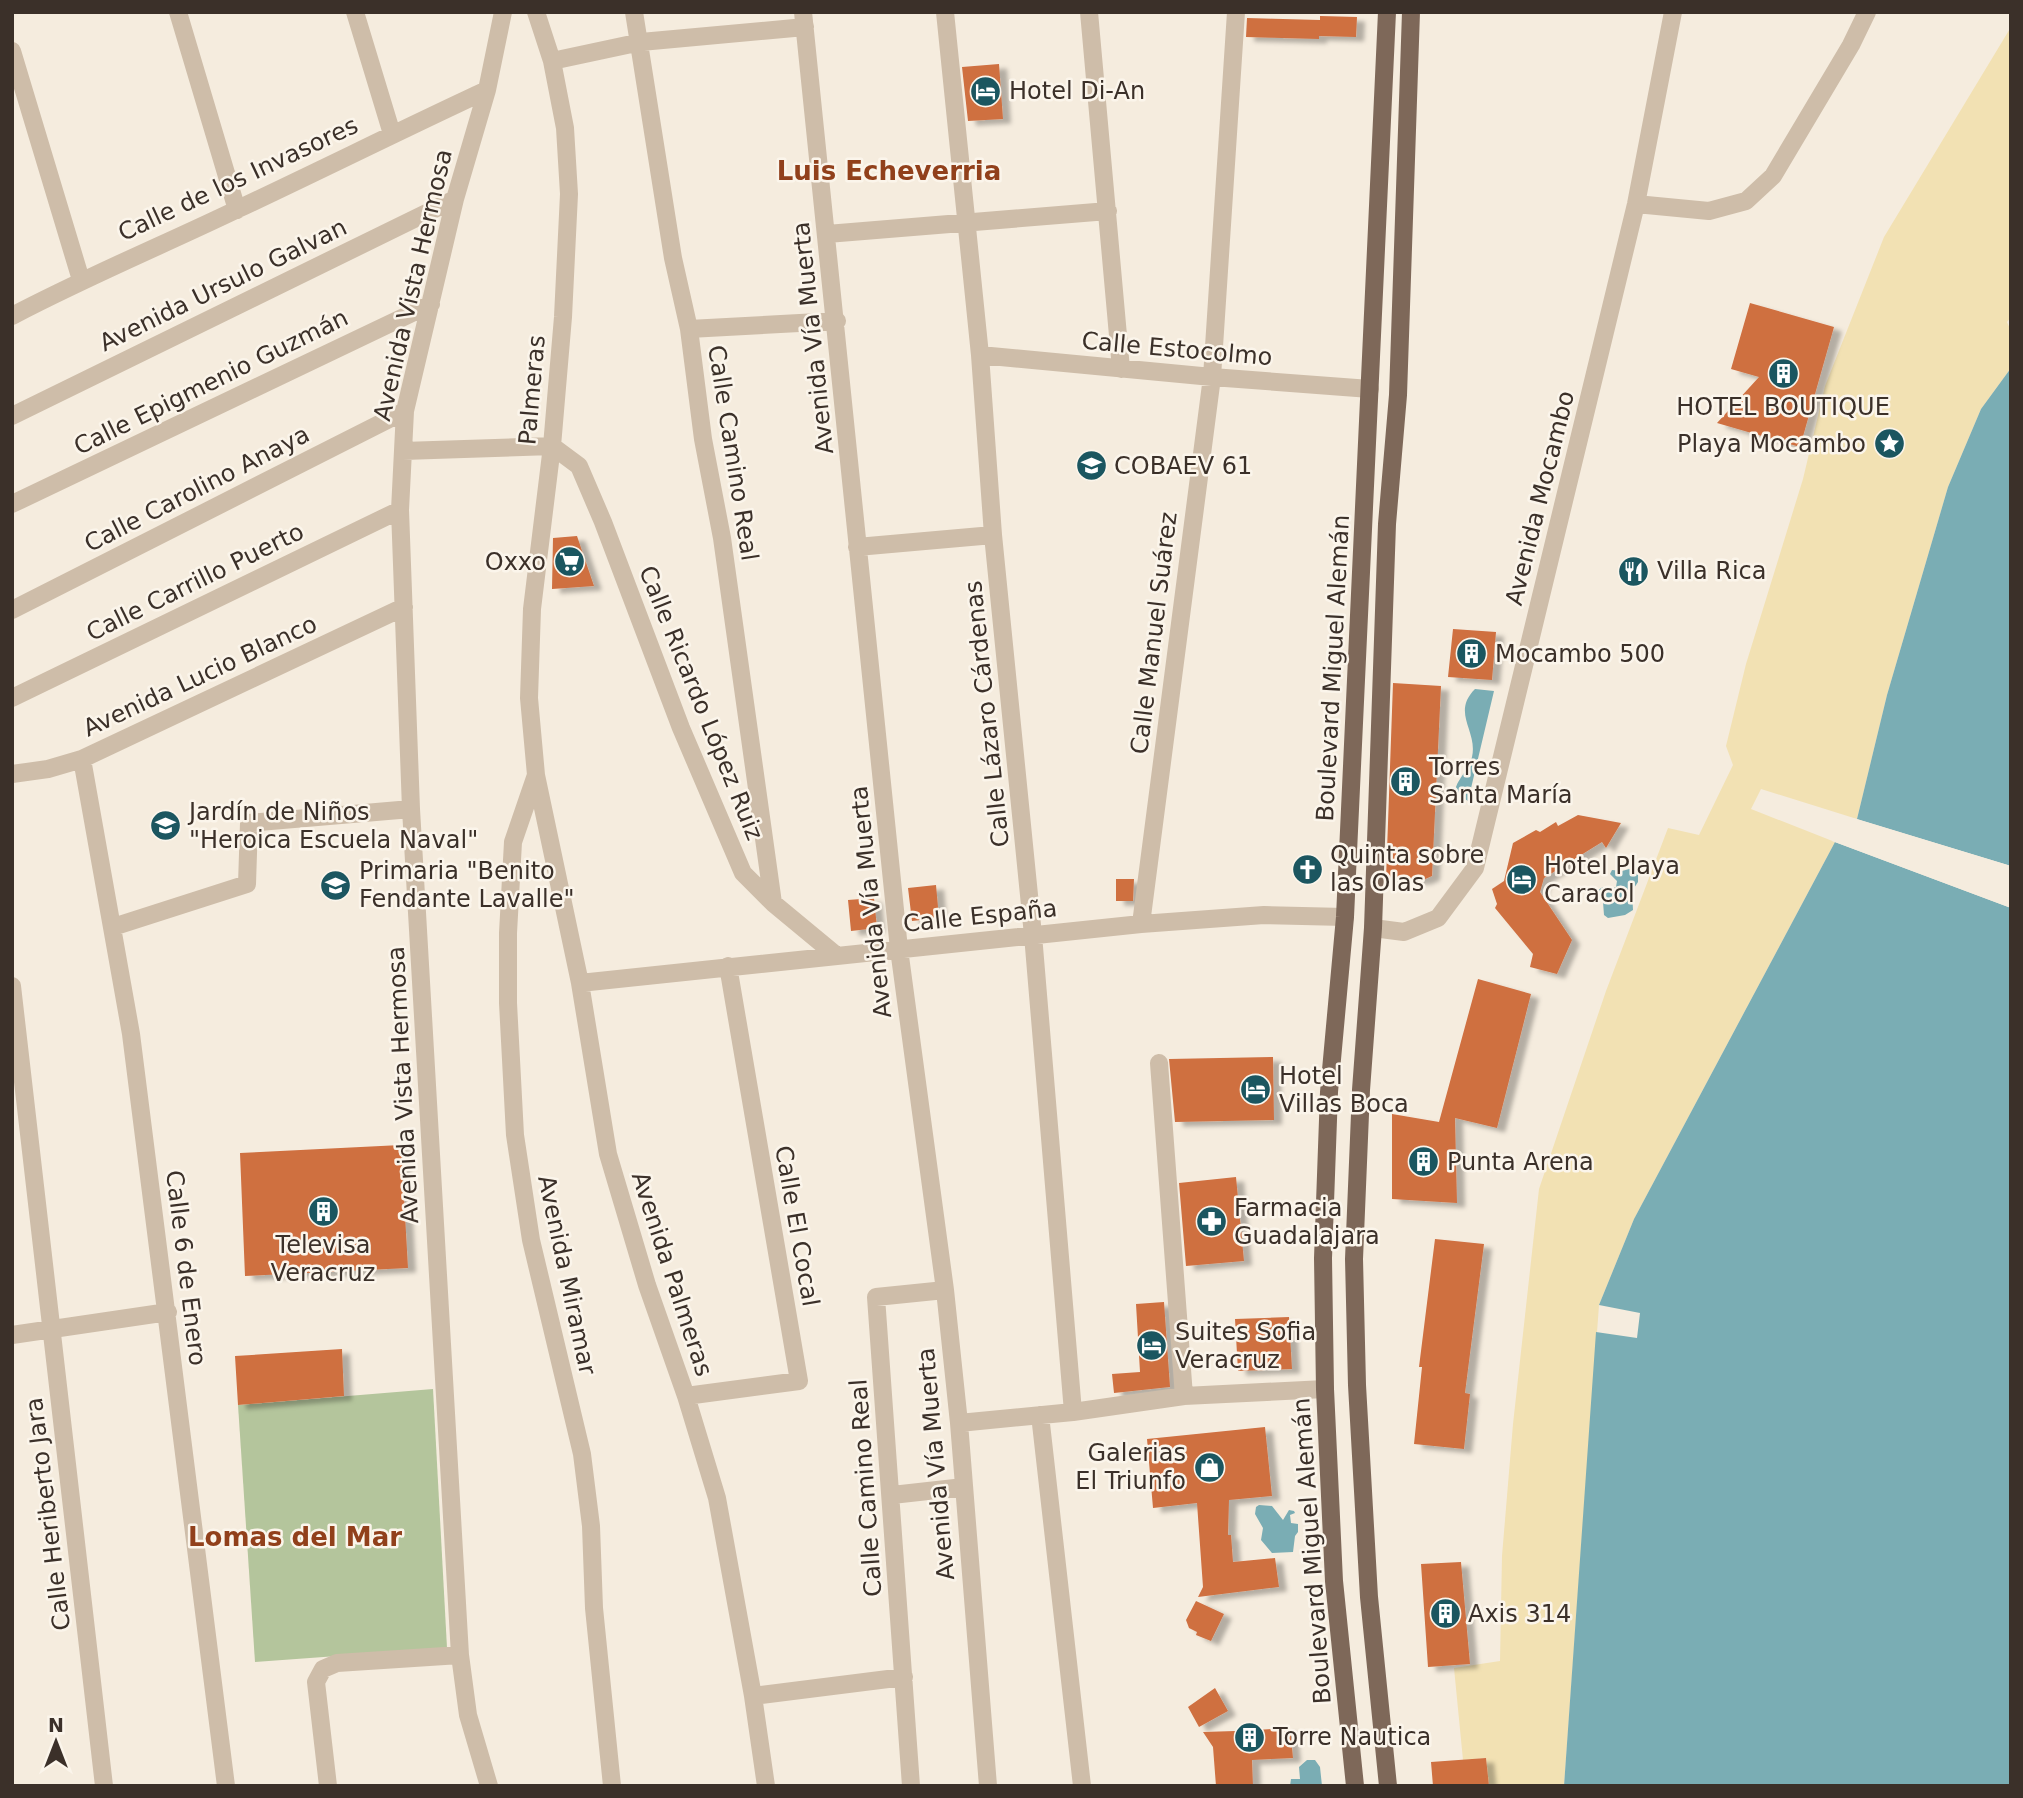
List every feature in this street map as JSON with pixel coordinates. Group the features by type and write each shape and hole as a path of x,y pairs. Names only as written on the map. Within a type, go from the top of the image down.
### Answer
{"main road":[{"name":"Boulevard Miguel Alemán","path":"1355,1786 1334,1581 1325,1389 1323,1258 1328,1119 1345,917 1387,12"},
{"name":"Boulevard Miguel Alemán","path":"1388,1786 1369,1597 1357,1385 1354,1259 1361,1090 1373,928 1387,524 1398,395 1411,12"}],"street":[{"path":"178,12 237,210"},
{"path":"355,12 392,134"},
{"name":"Avenida Vista Hermosa","path":"489,1786 468,1715 460,1655 411,809 400,510 405,411 455,199 487,90 503,12"},
{"name":"Palmeras","path":"536,12 552,61 565,128 569,194 563,317 552,446 532,609 529,698 536,775"},
{"name":"Calle Camino Real","path":"634,12 641,42 673,257 689,329 703,439 722,538 774,903"},
{"name":"Calle Lázaro Cárdenas","path":"945,12 980,355 993,536 1033,935 1073,1412"},
{"path":"1089,12 1121,369"},
{"name":"Calle Manuel Suárez","path":"1141,924 1212,377 1236,12"},
{"name":"Avenida Mocambo","path":"1373,928 1404,932 1438,918 1475,868 1636,204 1672,12"},
{"path":"1636,204 1709,211 1746,201 1773,176 1851,45 1867,12"},
{"path":"552,61 641,42 804,20"},
{"name":"Avenida Vía Muerta","path":"804,20 899,949 945,1290 959,1423 988,1786"},
{"path":"12,51 81,280"},
{"name":"Calle de los Invasores","path":"12,316 81,280 237,210 487,90"},
{"name":"Avenida Ursulo Galvan","path":"12,416 455,199"},
{"path":"827,234 1108,211"},
{"name":"Calle Epigmenio Guzmán","path":"12,505 431,304"},
{"path":"689,329 836,321"},
{"name":"Calle Estocolmo","path":"980,355 1370,389"},
{"name":"Calle Carolino Anaya","path":"12,610 405,411"},
{"path":"403,452 552,446"},
{"name":"Calle Ricardo López Ruiz","path":"552,446 579,466 681,728 743,873 836,956"},
{"name":"Calle Carrillo Puerto","path":"12,698 400,510"},
{"path":"858,547 993,536"},
{"name":"Avenida Lucio Blanco","path":"12,775 82,760 404,607"},
{"name":"Calle 6 de Enero","path":"82,760 131,1034 226,1786"},
{"name":"Avenida Palmeras","path":"536,775 580,983 608,1154 647,1285 718,1498 766,1786"},
{"name":"Avenida Miramar","path":"536,775 513,842 508,933 508,1003 515,1135 531,1240 582,1454 592,1527 594,1608 612,1786"},
{"path":"113,927 247,884 249,823 411,809"},
{"name":"Calle España","path":"580,983 1141,924 1264,915 1345,917"},
{"name":"Calle El Cocal","path":"686,1396 799,1381 729,966"},
{"name":"Calle Heriberto Jara","path":"12,986 104,1786"},
{"path":"1159,1063 1184,1396"},
{"name":"Calle Camino Real","path":"911,1786 876,1297 945,1290"},
{"path":"12,1335 168,1312"},
{"path":"959,1423 1073,1412 1184,1396 1325,1389"},
{"path":"1040,1415 1082,1786"},
{"path":"892,1495 964,1487"},
{"path":"328,1786 316,1682 323,1669 337,1663 460,1655"},
{"path":"753,1696 904,1676"}],"green space":[{"path":"433,1389 447,1648 255,1662 238,1405"}],"sand":[{"path":"2011,27 2011,317 2007,322 2011,331 2011,368 1981,409 1948,487 1887,695 1857,819 1761,789 1751,809 1835,842 1634,1219 1599,1305 1564,1786 1489,1786 1486,1758 1463,1760 1454,1668 1500,1661 1502,1556 1513,1424 1539,1189 1606,991 1668,828 1699,835 1733,765 1726,746 1746,664 1803,479 1825,386 1884,237"}],"water":[{"path":"2011,368 2011,866 1857,819 1887,695 1948,487 1981,409"},
{"path":"1475,689 1494,691 1468,801 1460,796 1456,787 1472,757 1472,739 1465,706"},
{"path":"1835,842 2011,908 2011,1786 1564,1786 1596,1332 1637,1338 1640,1313 1599,1305 1634,1219"},
{"path":"1633,868 1638,871 1638,882 1632,891 1633,910 1625,915 1608,918 1604,915 1598,890 1603,887 1616,887 1617,881 1610,874 1612,870"},
{"path":"1259,1505 1272,1506 1283,1520 1289,1510 1294,1511 1295,1513 1290,1515 1291,1523 1298,1524 1298,1532 1293,1552 1272,1553 1261,1540 1263,1528 1255,1514"},
{"path":"1307,1760 1315,1760 1320,1767 1322,1786 1290,1786 1291,1779 1300,1779 1299,1767"}],"pier":[{"path":"1853,818 2011,866 2011,870 1856,822"},
{"path":"1834,839 2011,905 2011,908 1832,841"}],"building":[{"path":"1320,16 1357,17 1356,37 1246,37 1247,18 1320,20"},
{"path":"999,64 1003,119 968,121 962,67"},
{"name":"HOTEL BOUTIQUE","path":"1750,303 1834,327 1800,447 1717,423 1759,377 1731,369"},
{"name":"Oxxo","path":"577,536 594,586 552,589 553,538"},
{"name":"Mocambo 500","path":"1453,629 1496,632 1492,680 1448,677"},
{"name":"Torres Santa María","path":"1393,683 1441,686 1432,876 1423,880 1386,879"},
{"path":"1578,815 1621,823 1606,848 1602,842 1544,878 1540,892 1572,940 1557,974 1530,967 1533,954 1495,908 1497,904 1492,889 1504,881 1513,843 1536,830 1540,832 1556,822 1558,826"},
{"path":"1116,879 1134,879 1133,901 1116,901"},
{"path":"936,885 939,918 912,921 908,888"},
{"path":"874,898 877,928 851,931 848,900"},
{"path":"1478,979 1531,994 1497,1128 1455,1118 1457,1203 1392,1199 1392,1114 1439,1122"},
{"path":"1273,1057 1274,1120 1175,1122 1169,1059"},
{"name":"Televisa Veracruz","path":"401,1145 408,1268 245,1276 240,1153"},
{"name":"Farmacia Guadalajara","path":"1236,1177 1244,1261 1186,1266 1179,1183"},
{"path":"1435,1239 1484,1244 1465,1393 1470,1394 1464,1449 1414,1444 1422,1367 1419,1367"},
{"path":"1164,1302 1170,1387 1114,1393 1112,1374 1140,1372 1136,1304"},
{"path":"1289,1317 1292,1369 1238,1371 1235,1319"},
{"path":"342,1349 344,1396 238,1405 235,1356"},
{"name":"Galerias El Triunfo","path":"1265,1427 1272,1496 1229,1500 1228,1535 1231,1535 1233,1562 1275,1558 1279,1587 1198,1597 1203,1587 1197,1503 1153,1508 1147,1439"},
{"name":"Axis 314","path":"1461,1562 1470,1664 1428,1667 1421,1564"},
{"path":"1196,1601 1224,1614 1211,1641 1196,1635 1197,1632 1189,1628 1186,1620"},
{"path":"1215,1688 1228,1711 1199,1727 1188,1707"},
{"name":"Torre Nautica","path":"1290,1728 1293,1758 1252,1760 1253,1786 1216,1786 1213,1747 1203,1732 1235,1731 1256,1752 1256,1730"},
{"path":"1486,1758 1489,1786 1433,1786 1431,1762"}],"place":[{"name":"Hotel Di-An","path":"986,91"},
{"name":"HOTEL BOUTIQUE","path":"1783,373"},
{"name":"Playa Mocambo","path":"1889,444"},
{"name":"COBAEV 61","path":"1091,466"},
{"name":"Oxxo","path":"569,562"},
{"name":"Villa Rica","path":"1634,571"},
{"name":"Mocambo 500","path":"1472,654"},
{"name":"Torres Santa María","path":"1406,781"},
{"name":"Jardín de Niños \"Heroica Escuela Naval\"","path":"166,826"},
{"name":"Quinta sobre las Olas","path":"1307,869"},
{"name":"Hotel Playa Caracol","path":"1521,880"},
{"name":"Primaria \"Benito Fendante Lavalle\"","path":"336,885"},
{"name":"Hotel Villas Boca","path":"1256,1090"},
{"name":"Punta Arena","path":"1424,1162"},
{"name":"Televisa Veracruz","path":"323,1211"},
{"name":"Farmacia Guadalajara","path":"1211,1222"},
{"name":"Suites Sofia Veracruz","path":"1152,1346"},
{"name":"Galerias El Triunfo","path":"1209,1467"},
{"name":"Axis 314","path":"1445,1614"},
{"name":"Torre Nautica","path":"1250,1737"}],"district":[{"name":"Luis Echeverria","path":"889,171"},
{"name":"Lomas del Mar","path":"295,1537"}]}
